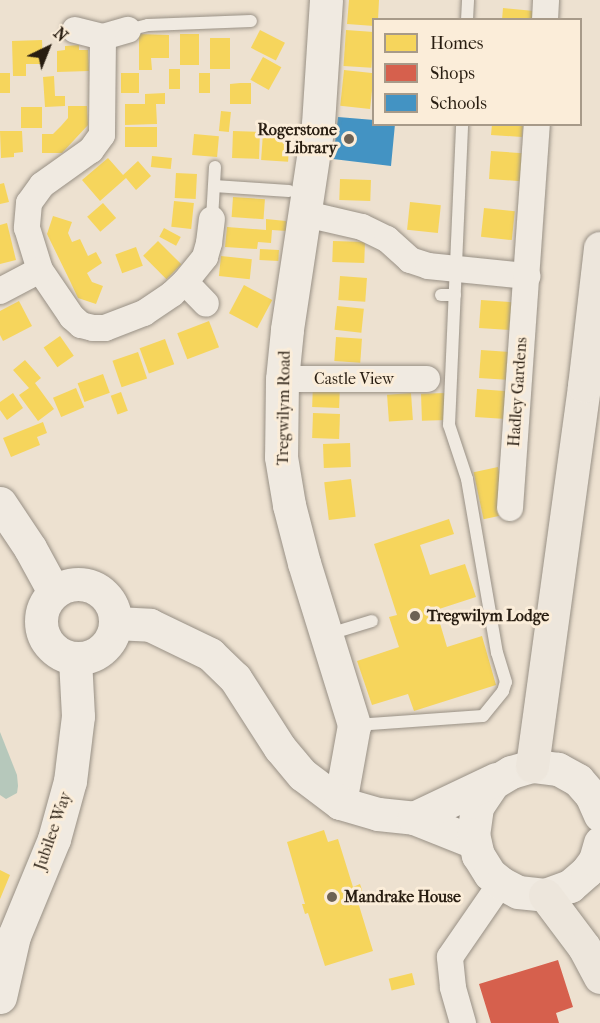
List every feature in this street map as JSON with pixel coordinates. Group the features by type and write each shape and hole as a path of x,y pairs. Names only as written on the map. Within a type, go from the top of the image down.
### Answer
{"main road":[{"path":"521,769 584,386 600,248"},
{"path":"545,895 584,947 600,977"}],"street":[{"name":"Tregwilym Road","path":"326,0 318,124 298,203 282,379 281,457 289,505 325,636 354,725 340,803"},
{"path":"545,18 546,0"},
{"path":"75,30 103,37 128,30"},
{"path":"103,37 102,135 91,150 42,185 29,203 27,228 40,270 72,317 81,325 93,328 114,325 144,313 185,282 205,257 212,219"},
{"name":"Hadley Gardens","path":"510,508 537,126"},
{"path":"298,203 387,239 410,260 455,283 526,276"},
{"path":"0,291 40,270"},
{"path":"185,282 206,304"},
{"name":"Castle View","path":"282,379 427,379"},
{"path":"0,503 30,548 54,592"},
{"path":"81,584 95,588 106,596 113,609 115,623 112,638 103,650 90,657 75,659 60,655 49,645 42,632 40,618 45,604 54,592 66,586 81,584"},
{"path":"115,623 150,625 210,654 235,678 280,748 303,775 340,803 378,814 414,819 474,842"},
{"name":"Jubilee Way","path":"0,997 14,936 54,839 70,781 78,716 75,659"},
{"path":"521,769 493,783 477,807 474,842 478,855 490,874 518,892 545,895 570,886 596,861"},
{"path":"414,819 521,769 558,769 578,780 597,803"},
{"path":"463,1023 453,987 450,957 501,883"}],"lane":[{"path":"467,18 468,0"},
{"path":"128,30 148,25 251,21"},
{"path":"354,725 483,716 503,691 506,682 497,653 467,478 449,425 462,126"},
{"path":"212,219 215,167"},
{"path":"214,186 298,203"},
{"path":"441,295 455,283"},
{"path":"325,636 372,621"}],"shaded area":[{"path":"0,732 17,775 18,786 17,793 6,799 0,795"}],"building: Homes":[{"path":"349,0 379,0 378,18 372,18 372,26 347,24"},
{"path":"503,8 534,11 533,18 502,18"},
{"path":"260,30 285,43 276,61 251,48"},
{"path":"346,30 372,32 371,68 343,66"},
{"path":"139,34 169,35 169,58 151,58 152,70 139,70"},
{"path":"180,34 199,34 199,65 180,65"},
{"path":"210,38 230,38 230,69 210,69"},
{"path":"42,40 43,64 26,64 26,76 13,76 12,41"},
{"path":"79,45 79,50 88,50 89,71 57,72 57,51 65,50 65,46"},
{"path":"263,57 281,67 269,90 250,80"},
{"path":"169,69 180,69 180,89 169,89"},
{"path":"344,70 372,73 370,109 340,106"},
{"path":"0,73 10,73 10,93 0,93"},
{"path":"121,73 139,73 139,93 121,93"},
{"path":"199,73 210,73 210,93 199,93"},
{"path":"54,76 55,96 65,96 65,106 45,107 43,77"},
{"path":"251,83 251,104 230,104 230,84"},
{"path":"165,93 165,104 156,104 157,124 125,125 125,104 145,104 145,94"},
{"path":"68,106 87,106 88,125 62,153 42,153 42,134 53,134 61,126 68,118"},
{"path":"21,107 42,107 42,128 21,128"},
{"path":"221,111 231,112 229,132 219,131"},
{"path":"492,126 523,126 522,137 491,135"},
{"path":"125,127 157,127 157,147 125,147"},
{"path":"0,131 22,131 23,152 14,153 14,157 1,158"},
{"path":"233,131 260,132 259,159 232,158"},
{"path":"263,133 290,135 288,162 261,160"},
{"path":"194,134 219,136 217,157 192,155"},
{"path":"491,151 523,153 521,181 489,179"},
{"path":"152,156 172,158 171,169 151,167"},
{"path":"108,158 123,175 138,161 151,176 136,190 126,178 100,201 82,180"},
{"path":"176,173 197,174 196,199 175,198"},
{"path":"340,179 371,180 370,201 339,200"},
{"path":"4,183 9,202 0,204 0,184"},
{"path":"233,197 265,199 264,219 232,217"},
{"path":"174,201 194,203 191,229 171,227"},
{"path":"410,202 441,205 438,233 407,230"},
{"path":"103,203 116,218 100,232 87,217"},
{"path":"484,208 515,211 512,240 481,237"},
{"path":"53,216 72,222 68,233 72,242 80,239 88,256 96,252 102,263 87,273 92,282 103,286 96,304 78,298 47,234"},
{"path":"266,219 286,221 286,231 272,230 271,243 258,242 257,249 225,247 227,227 266,230"},
{"path":"7,223 16,260 0,264 0,225"},
{"path":"164,228 181,237 176,246 159,237"},
{"path":"158,241 181,264 166,279 143,256"},
{"path":"333,241 365,242 364,263 332,262"},
{"path":"136,247 143,266 122,273 115,255"},
{"path":"260,249 279,250 278,261 259,260"},
{"path":"221,256 252,259 250,279 219,276"},
{"path":"340,276 367,278 365,302 338,300"},
{"path":"244,285 272,300 257,328 229,313"},
{"path":"481,300 513,302 511,330 479,328"},
{"path":"19,301 32,326 3,341 0,335 0,311"},
{"path":"337,306 364,309 361,333 334,330"},
{"path":"209,321 219,347 187,359 177,333"},
{"path":"60,336 74,356 57,367 44,347"},
{"path":"336,337 362,339 360,363 334,361"},
{"path":"165,339 174,364 149,374 140,348"},
{"path":"481,350 512,352 510,380 479,378"},
{"path":"138,352 147,378 122,387 112,361"},
{"path":"25,360 41,378 35,383 54,409 38,421 19,395 29,388 13,370"},
{"path":"103,374 110,393 84,402 78,383"},
{"path":"313,383 340,384 339,408 312,407"},
{"path":"76,388 84,407 61,417 53,398"},
{"path":"477,389 508,391 506,419 475,417"},
{"path":"121,392 128,411 118,415 111,396"},
{"path":"13,393 23,408 7,420 0,410 0,402"},
{"path":"411,393 413,420 389,422 387,395"},
{"path":"446,393 447,420 422,421 421,394"},
{"path":"313,413 340,414 339,439 312,438"},
{"path":"43,422 47,433 37,437 40,445 11,457 3,438"},
{"path":"350,443 351,467 324,468 323,444"},
{"path":"498,467 508,514 484,519 474,472"},
{"path":"351,479 356,517 329,520 324,482"},
{"name":"Tregwilym Lodge","path":"449,519 454,534 420,545 430,575 465,564 476,597 436,610 447,647 482,636 496,685 414,711 408,694 372,705 357,661 399,647 389,617 397,615 374,544"},
{"name":"Mandrake House","path":"324,830 328,842 338,839 353,887 360,884 364,896 357,899 373,951 325,966 308,913 305,914 302,904 305,904 287,842"},
{"path":"0,870 10,875 0,899"},
{"path":"412,973 415,985 392,990 389,979"}],"building: Shops":[{"path":"558,960 573,1007 556,1013 559,1023 491,1023 479,984"}],"building: Schools":[{"path":"338,117 372,120 372,126 395,126 391,166 333,159"}],"place":[{"name":"Rogerstone Library","path":"349,139"},
{"name":"Tregwilym Lodge","path":"415,616"},
{"name":"Mandrake House","path":"332,897"}]}
